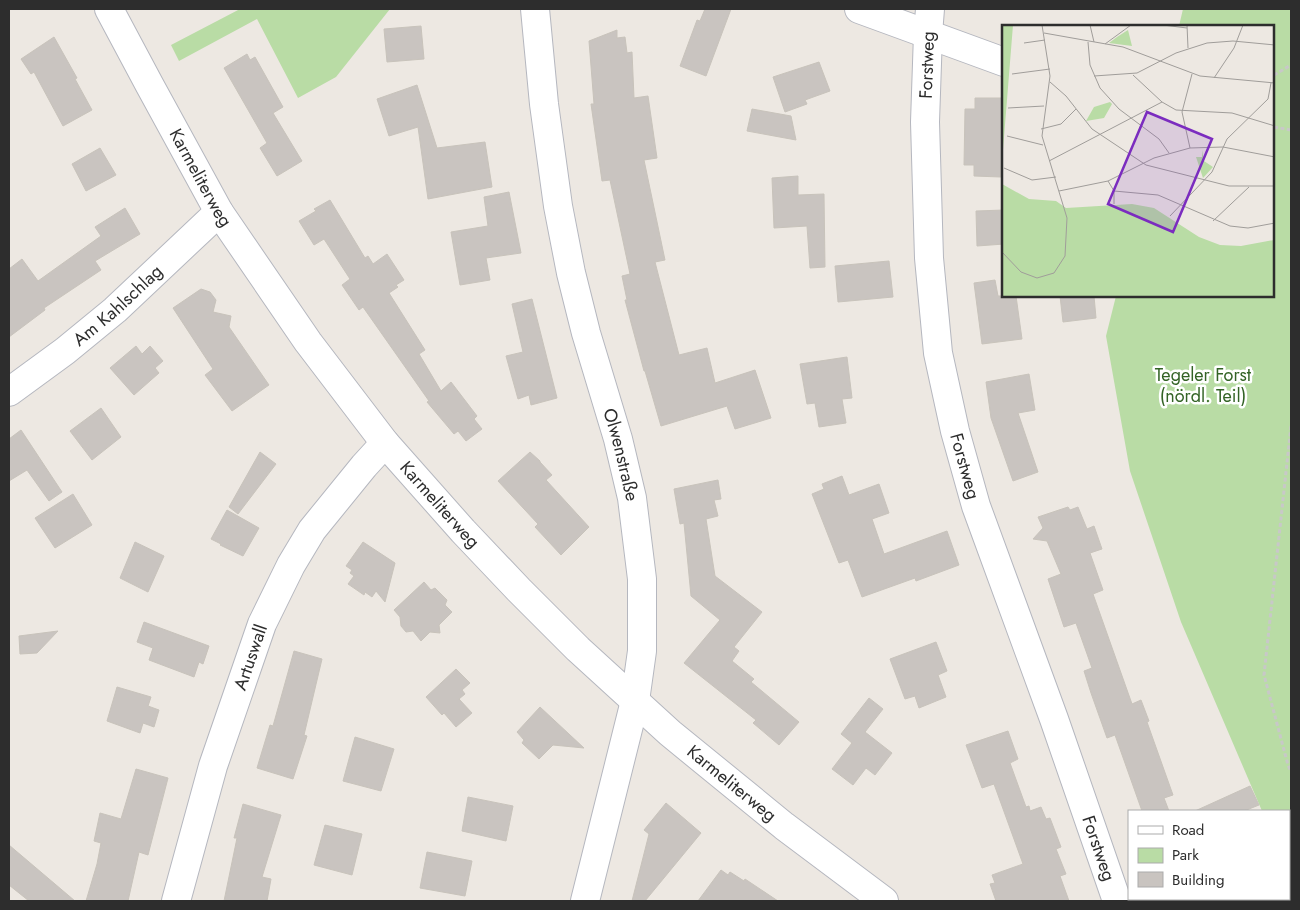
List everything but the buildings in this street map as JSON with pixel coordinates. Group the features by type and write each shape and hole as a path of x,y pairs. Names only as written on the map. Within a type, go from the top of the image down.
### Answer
{"street":[{"name":"Karmeliterweg","path":"108,9 219,212 308,342 386,443 463,531 578,649 670,733 784,826 884,901"},
{"name":"Olwenstraße","path":"535,9 544,104 558,206 571,273 596,368 618,439 632,498 642,579 642,651 635,701 585,901"},
{"path":"859,9 929,21 1002,61"},
{"name":"Forstweg","path":"929,21 925,122 929,258 938,353 953,421 976,506 1118,901"},
{"name":"Am Kahlschlag","path":"9,392 65,351 115,310 219,212"},
{"name":"Artuswall","path":"176,901 213,766 262,624 291,565 312,530 352,480 386,443"}],"path":[{"path":"1275,74 1291,65"},
{"path":"1275,127 1291,130"},
{"path":"1291,426 1264,675 1291,772"}],"green space":[{"path":"240,9 390,9 336,77 298,98 257,19 179,61 171,45"},
{"name":"Tegeler Forst (nördl. Teil)","path":"1183,9 1291,9 1291,875 1290,810 1262,810 1181,622 1130,471 1106,336 1116,298 1275,298 1275,25 1179,25"}]}
